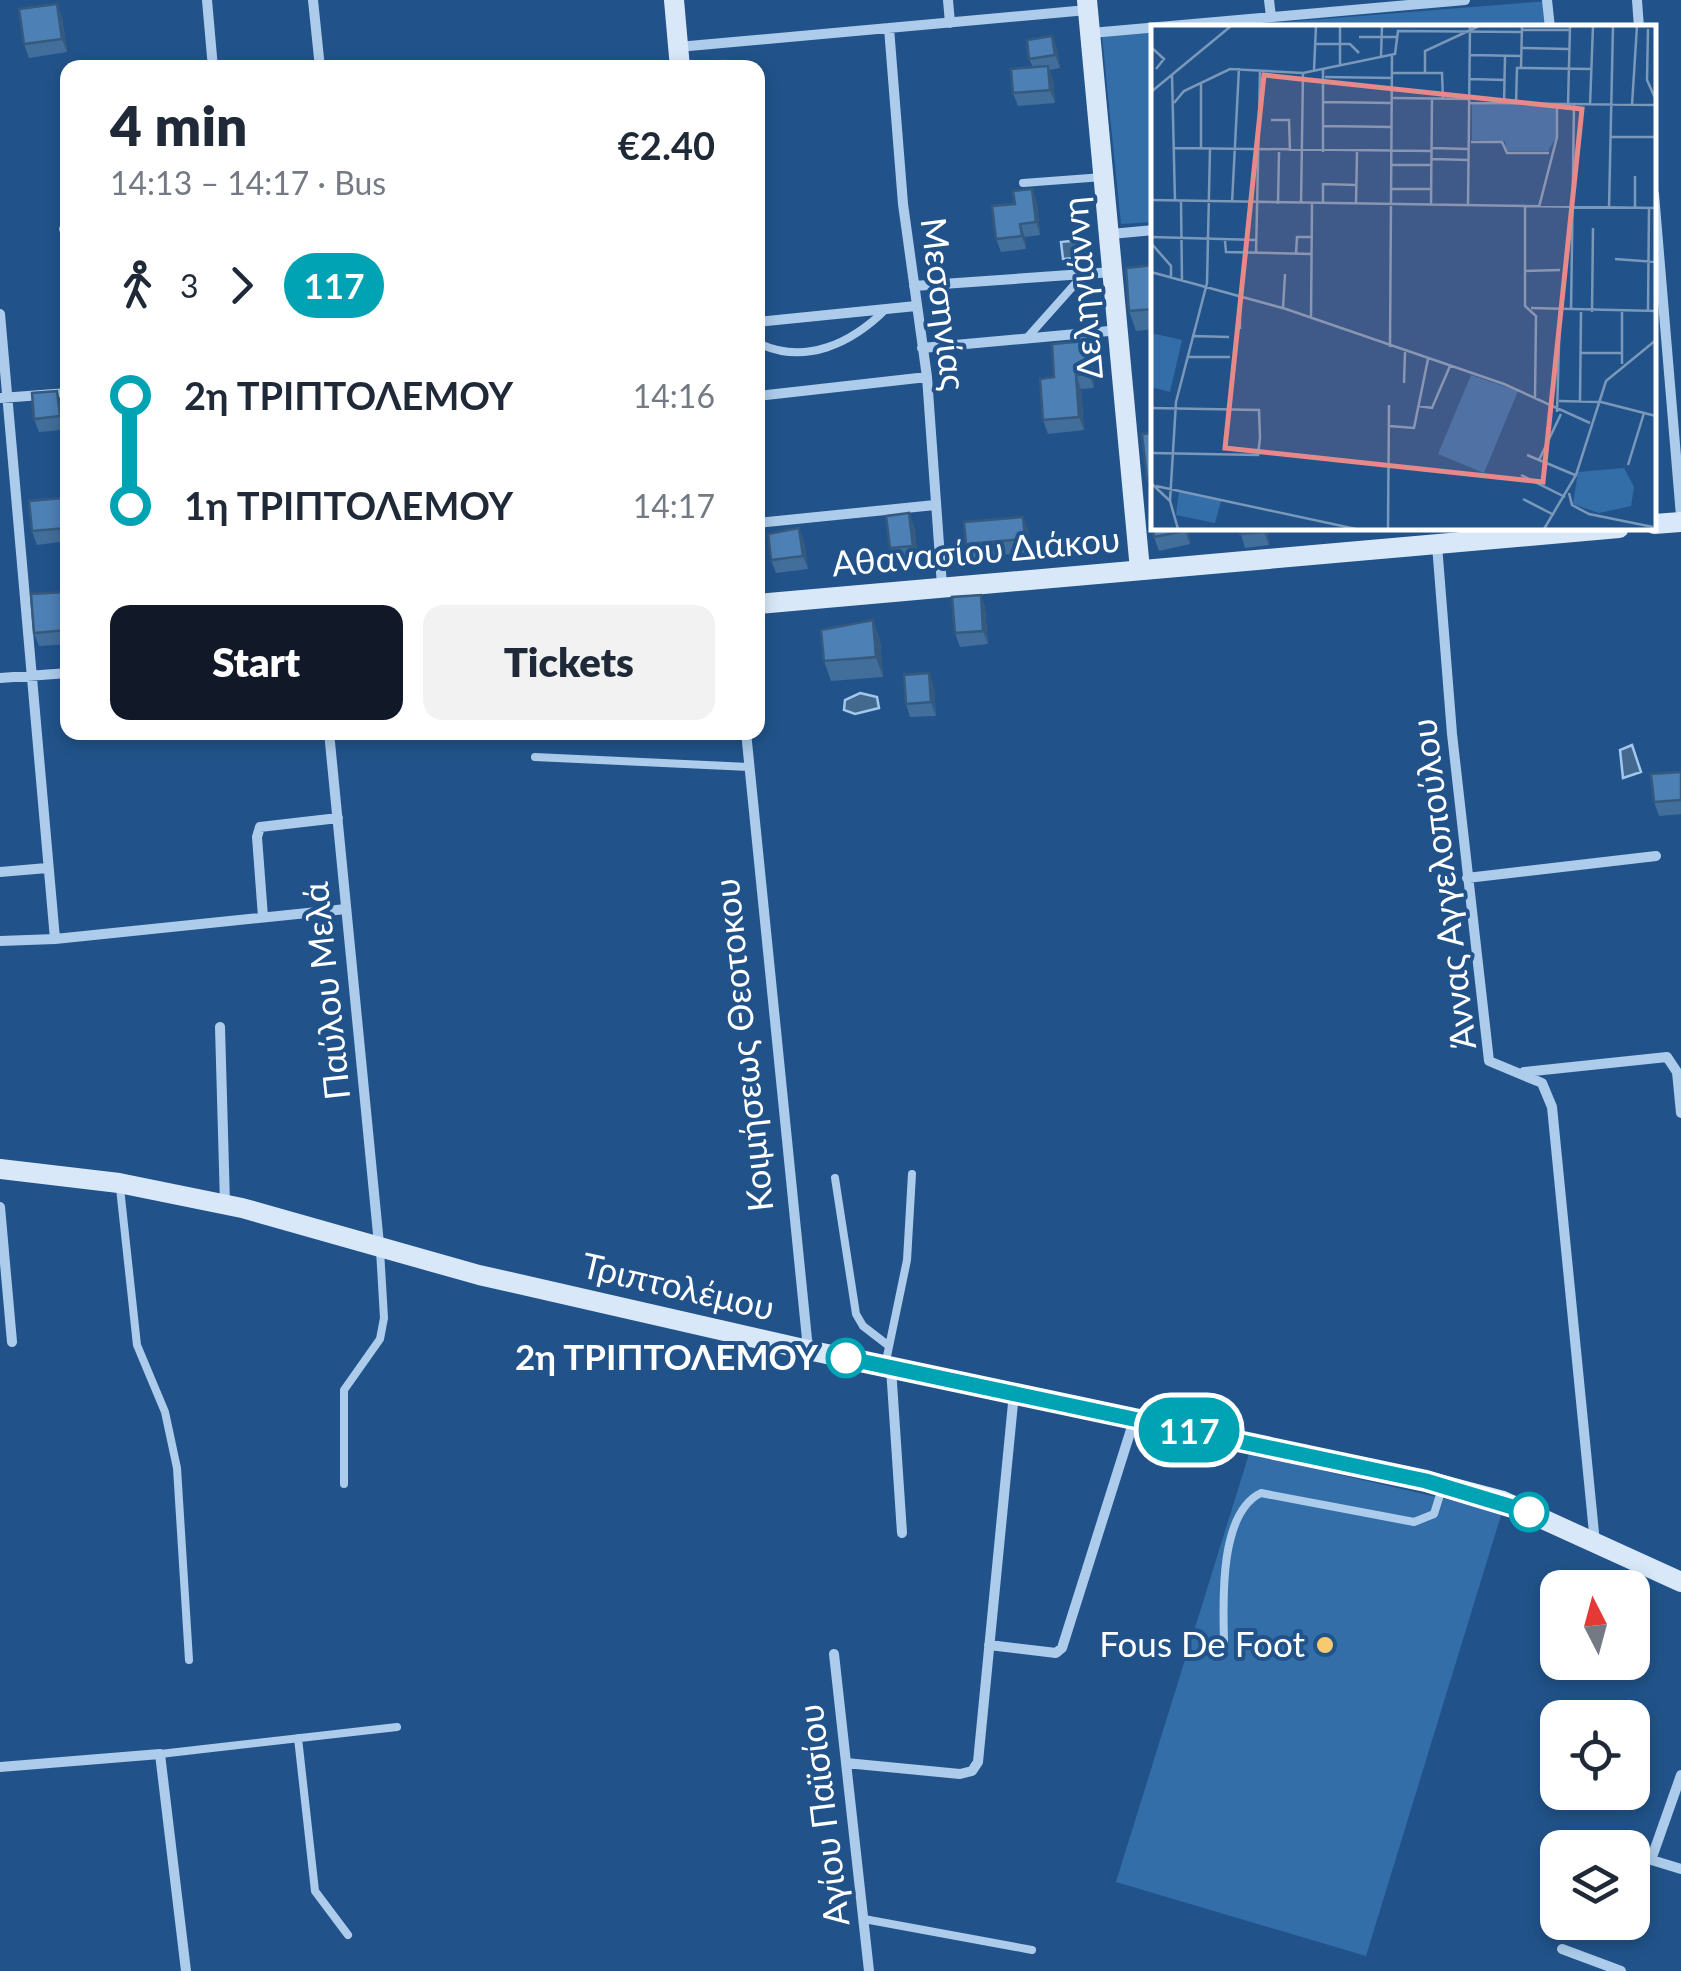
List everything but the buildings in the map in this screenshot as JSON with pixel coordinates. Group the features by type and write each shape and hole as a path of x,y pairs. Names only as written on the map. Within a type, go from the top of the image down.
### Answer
{"street":[{"path":"207,0 212,60"},
{"path":"313,0 319,60"},
{"path":"674,0 679,57 1088,5"},
{"path":"948,0 950,23"},
{"path":"1270,0 1271,17"},
{"path":"1181,25 1271,17 1332,6 1465,0"},
{"path":"1547,0 1550,25"},
{"path":"1637,0 1639,25"},
{"name":"Δεληγιάννη","path":"1088,5 1140,570"},
{"name":"Μεσσηνίας","path":"889,28 916,306 927,378 942,586"},
{"path":"1091,33 1151,28"},
{"path":"1656,218 1681,519 1656,524"},
{"path":"1111,234 1151,230"},
{"path":"914,286 1114,272"},
{"path":"765,321 916,306"},
{"path":"0,314 3,398 55,939"},
{"path":"922,348 1120,330"},
{"path":"765,395 927,378"},
{"path":"3,398 60,393"},
{"path":"765,522 935,505"},
{"name":"Αθανασίου Διάκου","path":"765,603 1564,530"},
{"name":"Άννας Αγγελοπούλου","path":"1438,544 1467,878 1489,1061 1542,1083 1552,1107 1596,1543"},
{"path":"0,678 60,674"},
{"name":"Παύλου Μελά","path":"330,740 379,1244"},
{"name":"Κοιμήσεως Θεοτοκου","path":"747,740 808,1350"},
{"path":"264,916 257,837 260,827 338,818"},
{"path":"1467,878 1656,856"},
{"path":"0,872 47,868"},
{"path":"0,941 55,939 346,909"},
{"path":"220,1026 225,1204"},
{"path":"1521,1072 1658,1056 1672,1061 1679,1072 1681,1113"},
{"name":"Τριπτολέμου","path":"0,1170 119,1184 225,1204 479,1275 808,1350 888,1360 1444,1486 1503,1501 1681,1582"},
{"path":"0,1207 12,1342"},
{"path":"888,1360 902,1533"},
{"path":"846,1763 960,1774 972,1771 978,1762 1014,1390"},
{"path":"988,1645 1056,1653 1062,1648 1134,1417"},
{"name":"Αγίου Παϊσίου","path":"834,1654 869,1971"},
{"path":"0,1767 160,1754 186,1971"},
{"path":"1681,1775 1651,1860 1681,1870"},
{"path":"1562,1949 1621,1971"}],"lane":[{"path":"1023,183 1105,177"},
{"path":"1026,338 1083,274"},
{"path":"765,346 774,350 838,345 859,336 886,309"},
{"path":"535,757 749,766"},
{"path":"888,1360 907,1260 912,1174"},
{"path":"835,1178 856,1314 888,1360"},
{"path":"119,1184 137,1345 165,1412 177,1468 189,1660"},
{"path":"344,1484 344,1390 380,1339 384,1318 379,1244"},
{"path":"1224,1640 1224,1570 1240,1513 1251,1498 1260,1494 1414,1522 1427,1521 1434,1514 1444,1486"},
{"path":"160,1754 397,1727"},
{"path":"298,1738 316,1891 348,1935"},
{"path":"864,1918 1032,1950"}],"shaded area":[{"path":"1548,1 1551,25 1248,25"},
{"path":"1151,32 1151,222 1121,224 1102,36"},
{"path":"1089,239 1090,250 1084,257 1063,259 1061,242"},
{"path":"860,693 877,697 879,708 855,714 844,710 845,700"},
{"path":"1632,745 1641,772 1623,778 1620,750"},
{"name":"Fous De Foot","path":"1249,1454 1502,1512 1366,1956 1116,1882"}],"bus line":[{"name":"117","path":"846,1358 1014,1390 1426,1481 1503,1501 1529,1512"}],"place":[{"name":"2η ΤΡΙΠΤΟΛΕΜΟΥ","path":"846,1358"},
{"name":"Fous De Foot","path":"1325,1645"}]}
